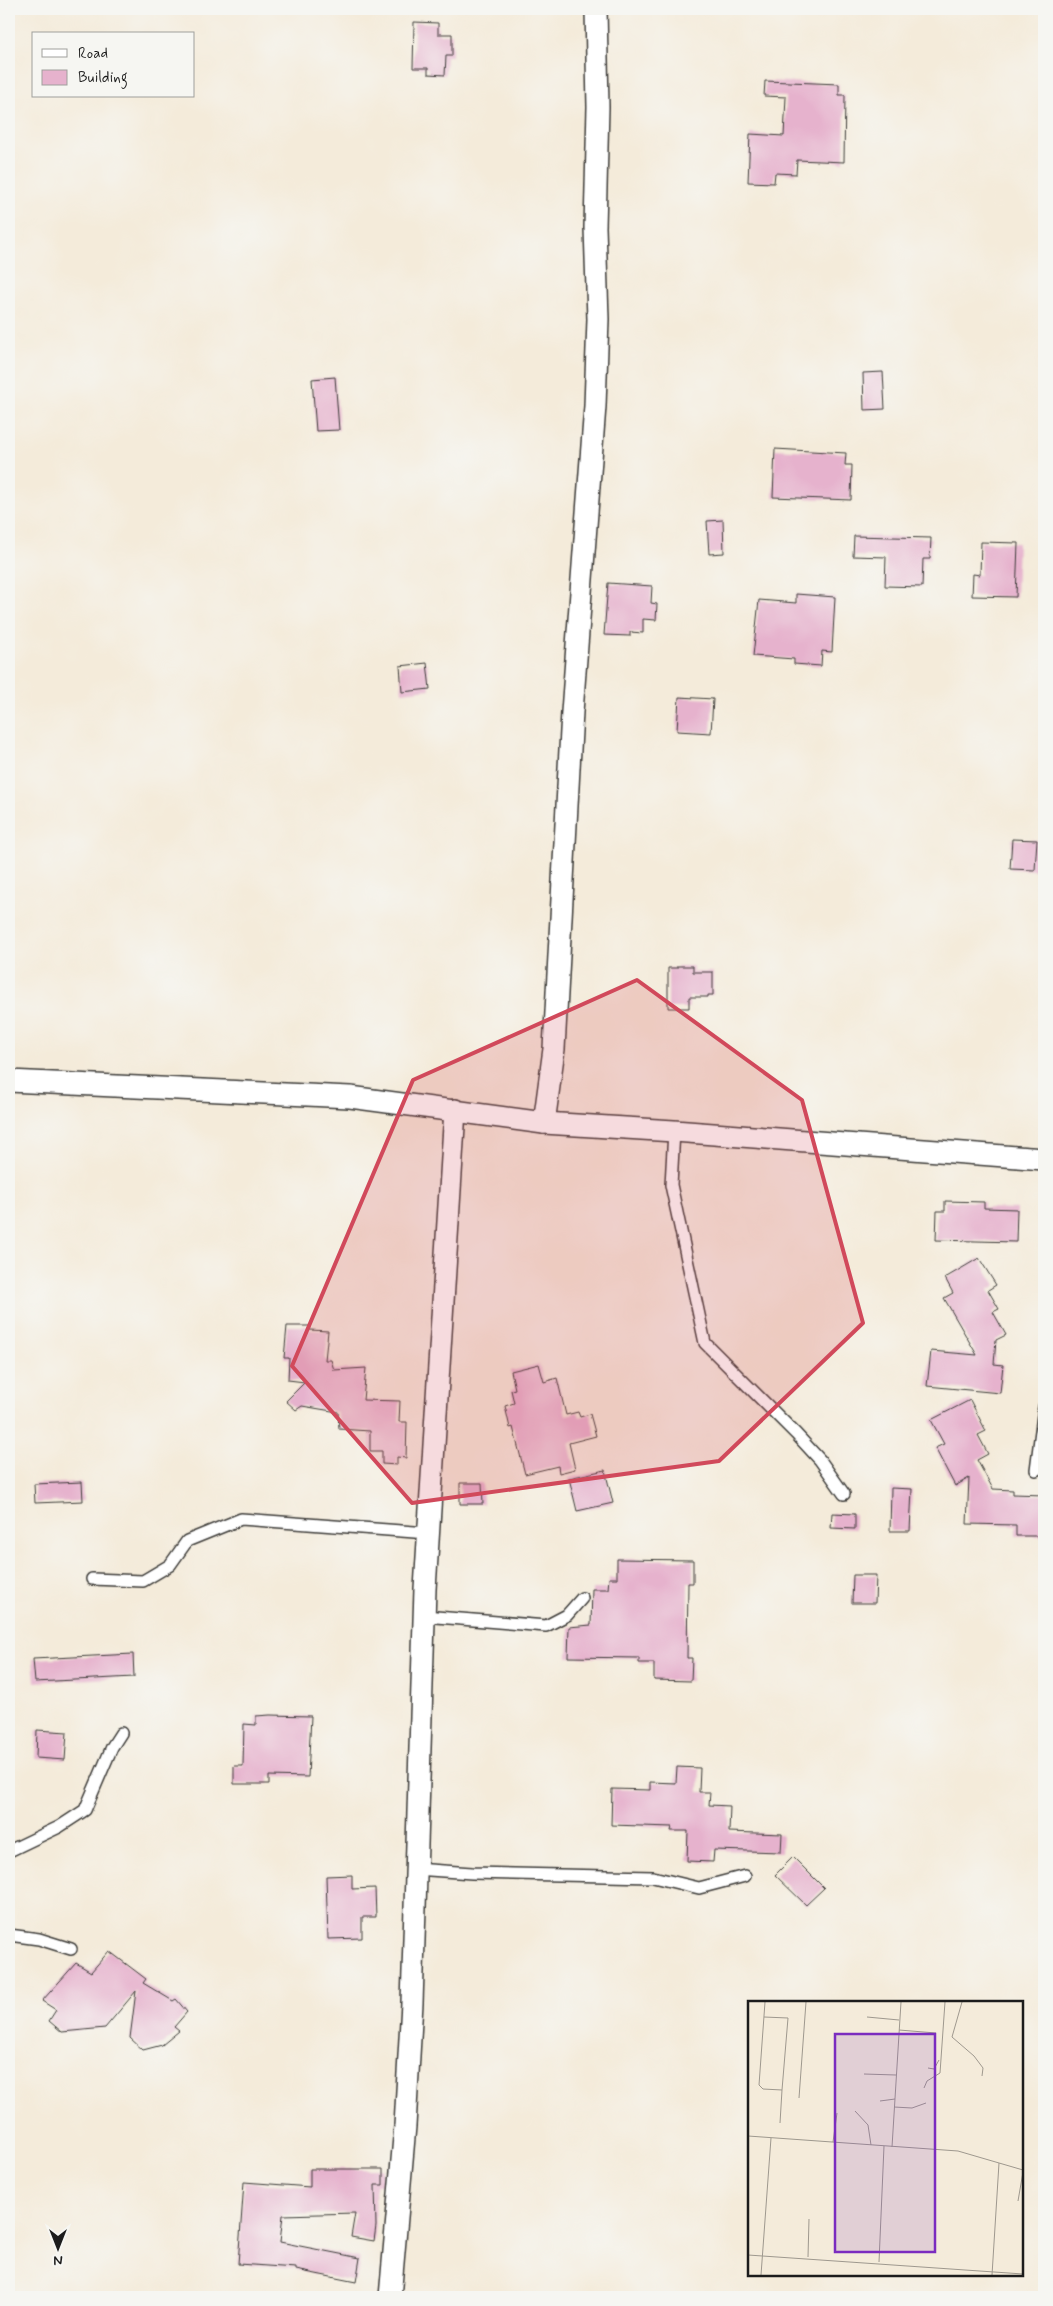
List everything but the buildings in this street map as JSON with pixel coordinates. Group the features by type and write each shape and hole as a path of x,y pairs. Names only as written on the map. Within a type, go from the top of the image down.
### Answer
{"street":[{"path":"544,1123 554,1049 572,712 595,406 598,319 594,227 598,107 596,9"},
{"path":"9,1081 350,1097 544,1123 674,1130 1044,1159"},
{"path":"390,2297 405,2117 412,2003 424,1616 455,1110"}],"lane":[{"path":"674,1130 672,1185 704,1343 796,1434 820,1460 844,1494"},
{"path":"1036,1470 1044,1407"},
{"path":"92,1579 144,1581 170,1565 187,1541 241,1519 428,1533"},
{"path":"424,1616 546,1626 567,1615 582,1598"},
{"path":"9,1851 59,1827 86,1810 112,1747 121,1733"},
{"path":"415,1868 472,1873 653,1877 699,1888 745,1876"},
{"path":"9,1935 39,1939 71,1949"}],"highlighted area":[{"path":"637,980 802,1100 863,1323 719,1461 412,1503 292,1366 413,1080"}]}
